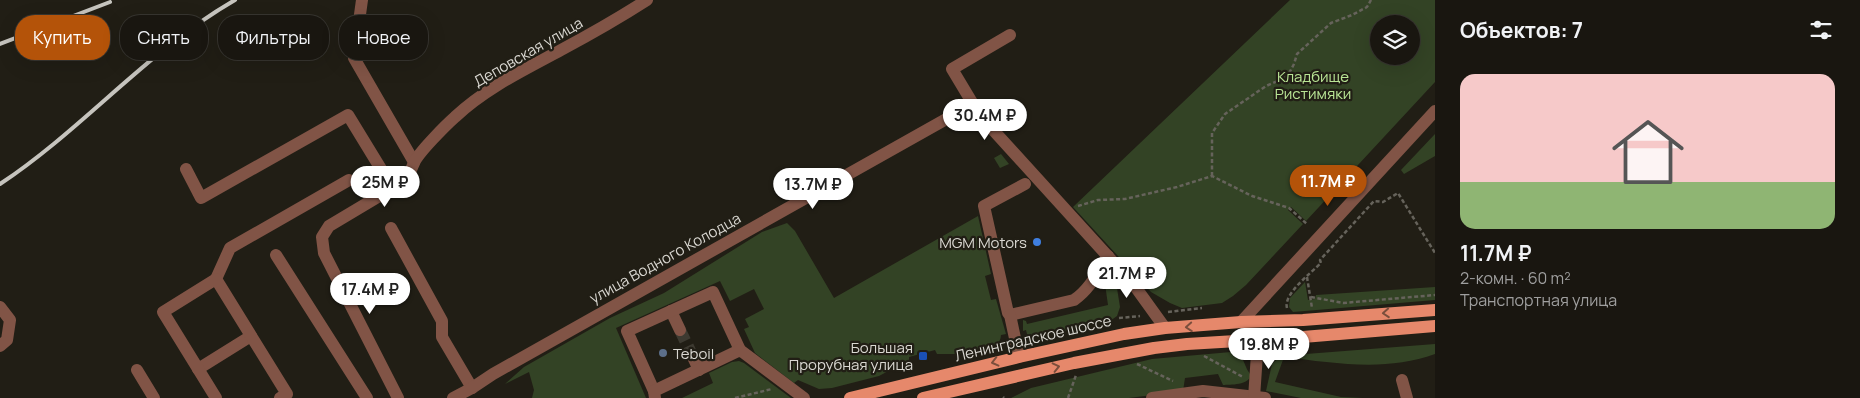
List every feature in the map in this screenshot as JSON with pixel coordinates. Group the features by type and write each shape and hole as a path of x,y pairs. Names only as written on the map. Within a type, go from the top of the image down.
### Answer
{"main road":[{"name":"Ленинградское шоссе","path":"850,398 1124,334 1165,328 1241,322 1303,320 1435,310"},
{"path":"923,398 1121,353 1186,344 1435,326"}],"street":[{"path":"362,0 354,58 414,162"},
{"name":"Деповская улица","path":"398,398 324,253 322,237 329,226 406,180 412,171 414,162 455,117 500,82 612,22 647,0"},
{"path":"1010,35 952,69 984,120 1134,285 1165,328"},
{"name":"улица Водного Колодца","path":"453,398 973,104"},
{"path":"1241,322 1435,110"},
{"path":"186,169 201,198 348,115 392,188"},
{"path":"216,398 163,312 216,279 230,248 349,180"},
{"path":"1019,357 984,206 1025,184"},
{"path":"391,228 442,321 442,336 472,388"},
{"path":"276,255 367,398"},
{"path":"1010,315 1074,300 1090,286 1108,256"},
{"path":"216,279 287,394 280,398"},
{"path":"740,350 655,394 627,331 713,292 740,350 804,398"},
{"path":"0,307 10,320 7,340 0,346"},
{"path":"671,311 680,330"},
{"path":"198,369 251,336"},
{"path":"1152,398 1204,391 1257,394 1258,339"},
{"path":"693,357 699,370"},
{"path":"137,370 154,398"},
{"path":"1402,380 1407,398"}],"path":[{"path":"1212,176 1212,133 1225,114 1266,86 1287,77 1297,54 1331,23 1367,7 1371,0"},
{"path":"1065,208 1098,200 1125,199 1177,187 1212,176 1252,196 1289,208 1307,224"},
{"path":"1289,311 1286,304 1290,294 1321,263 1320,260 1374,201 1383,202 1398,193 1435,253"},
{"path":"1307,277 1309,296 1311,298 1343,303 1435,295"},
{"path":"1198,353 1222,364 1257,394"},
{"path":"1132,361 1180,384"},
{"path":"1068,398 1076,374"},
{"path":"735,398 786,386"},
{"path":"1071,391 1074,398"}],"green space":[{"name":"Кладбище Ристимяки","path":"1290,0 1435,0 1435,82 1306,221 1291,207 1288,210 1303,224 1246,285 1222,303 1182,308 1151,292 1073,207"},
{"path":"1435,134 1435,156 1404,174 1401,170"},
{"path":"1001,154 1009,164 1000,168 994,158"},
{"path":"978,216 991,274 985,276 991,300 996,299 1006,334 1001,335 999,342 993,347 985,350 964,354 937,354 935,350 909,357 909,360 879,376 832,388 819,389 798,380 794,383 755,353 744,329 749,327 745,319 764,309 754,289 730,301 720,281 616,328 646,398 532,398 534,390 529,372 505,384 524,367 610,318 664,293 762,232 787,223 795,231 834,298"},
{"path":"1106,274 1117,288 1120,307 1117,316 1110,321 1035,338 1027,334 1026,330 1023,331 1023,320 1027,324 1108,305 1104,277"},
{"path":"1305,282 1308,300 1315,299 1316,295 1435,287 1435,300 1293,312 1289,307 1290,298"},
{"path":"1435,344 1435,354 1398,363 1322,362 1284,357 1275,382 1341,397 1363,398 1301,398 1266,391 1272,364 1280,356"},
{"path":"1231,352 1241,357 1250,374 1248,380 1223,385 1218,374 1185,378 1183,391 1129,398 1011,398 1031,388 1152,359"},
{"path":"739,361 791,398 682,398 713,383 709,373 732,362"}],"tunnel":[{"path":"680,330 693,357"}],"railway":[{"path":"0,184 60,139 173,42 235,0"},
{"path":"0,44 110,2"}],"place":[{"name":"MGM Motors","path":"1037,242"},
{"name":"Teboil","path":"663,353"},
{"name":"Большая Прорубная улица","path":"923,356"}]}
